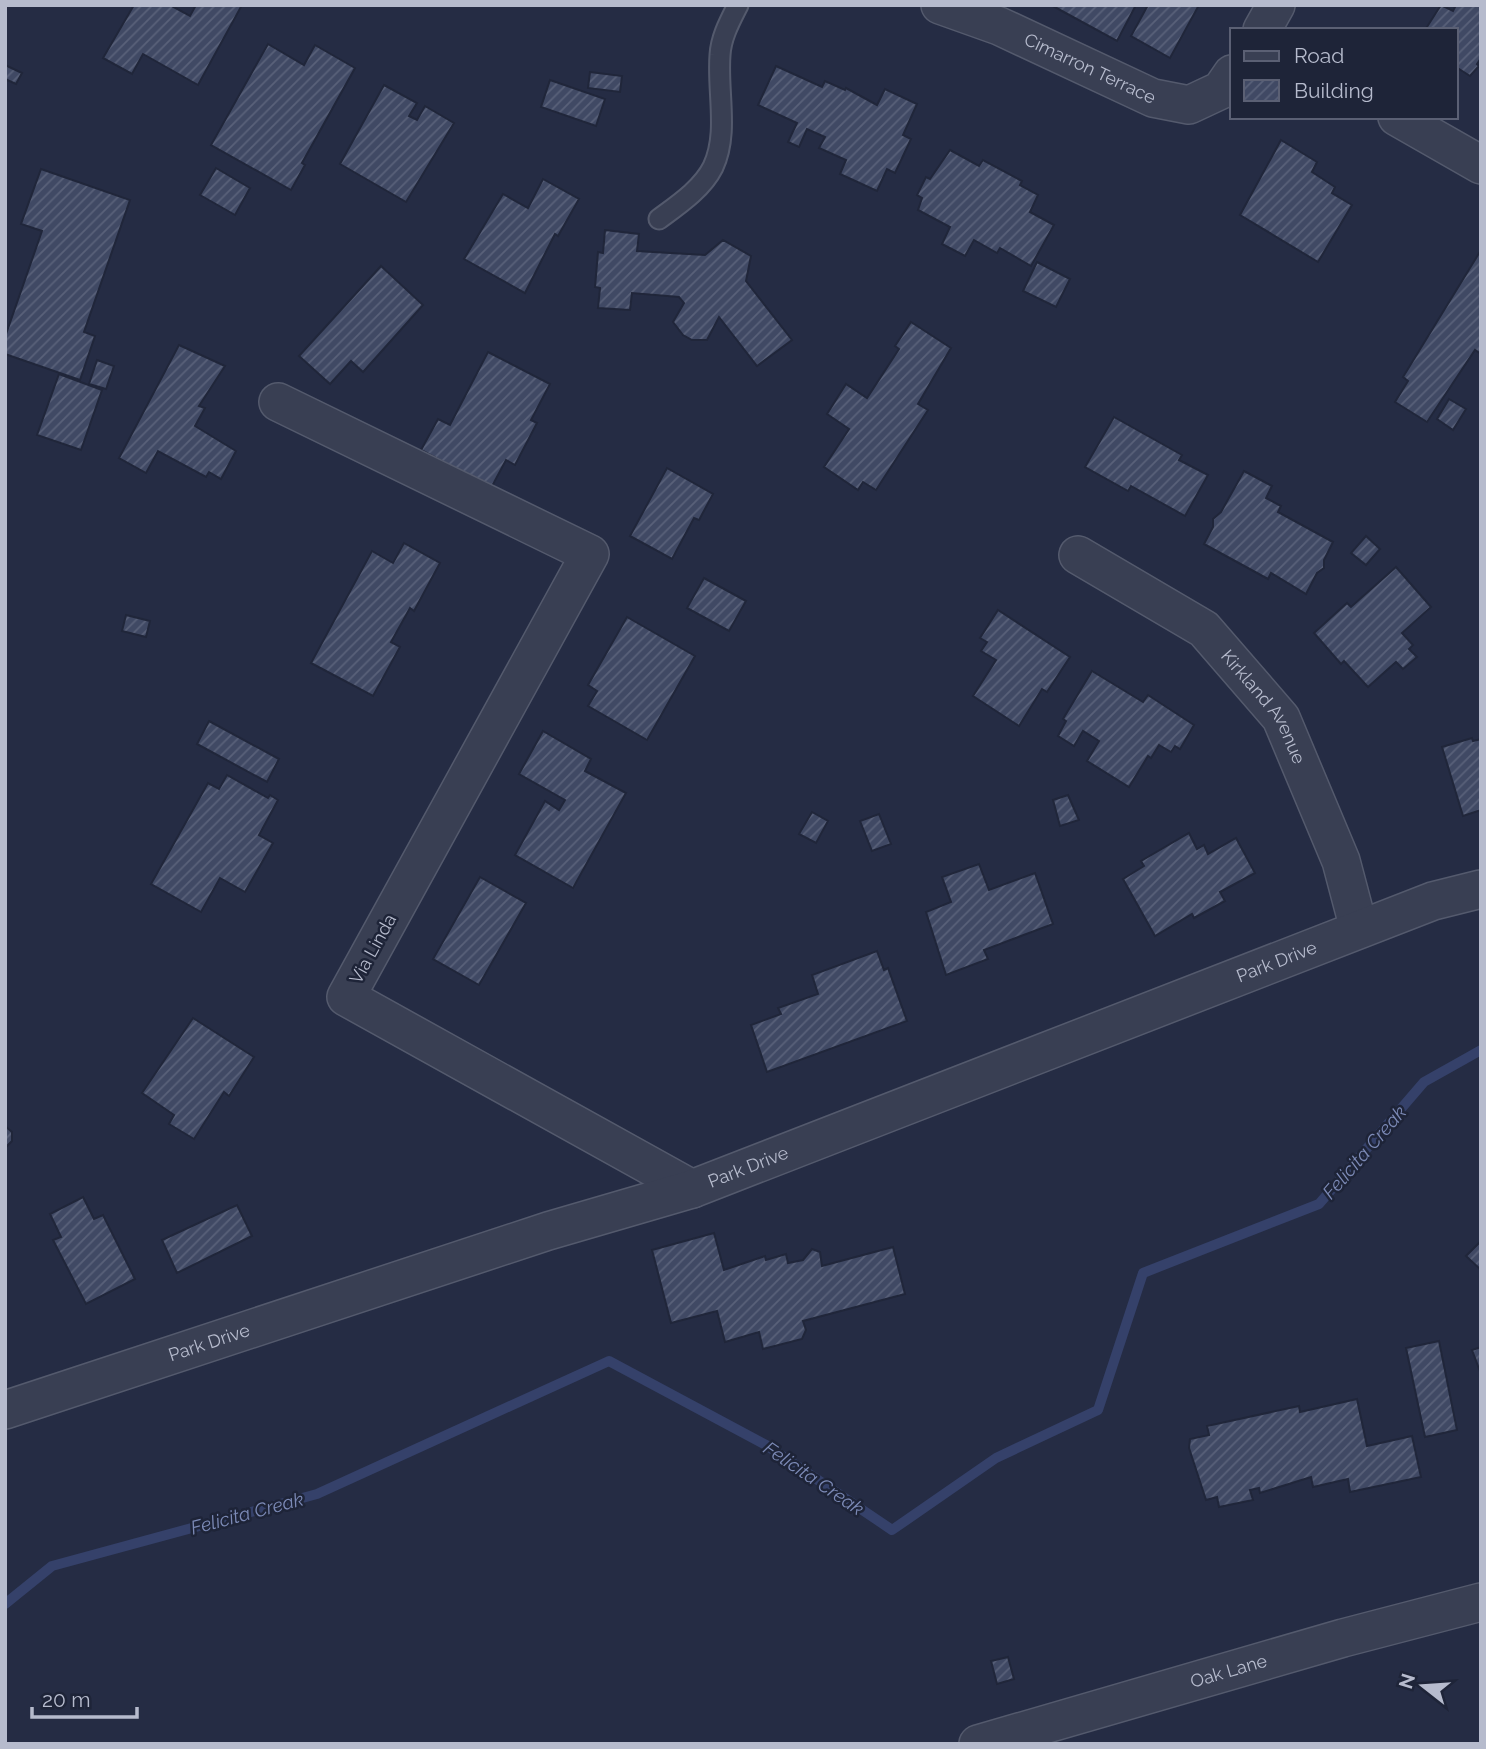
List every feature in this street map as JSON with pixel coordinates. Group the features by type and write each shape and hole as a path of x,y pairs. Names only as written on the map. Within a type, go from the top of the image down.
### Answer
{"street":[{"name":"Cimarron Terrace","path":"940,5 999,26 1153,98 1188,106 1221,90 1230,77"},
{"path":"1263,28 1276,5"},
{"path":"1400,119 1481,165"},
{"name":"Via Linda","path":"278,402 590,554 346,998 692,1189"},
{"name":"Kirkland Avenue","path":"1078,555 1204,629 1281,718 1341,861 1359,929"},
{"name":"Park Drive","path":"5,1410 548,1231 692,1189 1359,929 1433,901 1481,889"},
{"name":"Oak Lane","path":"978,1744 1343,1638 1481,1602"}],"lane":[{"path":"659,219 693,193 712,169 719,150 720,54 727,27 738,5"}],"building":[{"path":"134,5 170,5 190,16 196,5 242,5 198,85 143,54 132,74 103,58"},
{"path":"1051,5 1136,5 1117,41"},
{"path":"1148,5 1199,5 1170,58 1131,36"},
{"path":"1441,5 1453,11 1456,5 1481,5 1479,66 1470,76 1458,68 1458,28 1426,28"},
{"path":"268,44 304,65 315,45 355,68 302,163 305,165 291,190 211,145"},
{"path":"5,65 22,73 16,84 5,79"},
{"path":"776,66 822,87 825,81 845,90 846,88 877,105 885,89 917,104 903,135 911,139 895,173 887,169 877,191 840,174 846,160 819,148 825,137 807,129 799,147 788,142 797,123 758,105"},
{"path":"590,72 622,76 620,92 588,88"},
{"path":"550,80 605,99 596,126 541,107"},
{"path":"384,85 417,103 409,116 417,120 425,106 454,123 406,202 340,164"},
{"path":"1281,140 1317,162 1312,172 1335,187 1332,193 1352,205 1318,262 1240,215"},
{"path":"950,150 979,166 983,160 1022,181 1020,185 1038,195 1030,212 1054,225 1031,266 1000,248 997,253 974,240 965,256 942,244 950,227 918,210 922,198 917,195 926,177 930,179"},
{"path":"216,168 250,188 235,215 200,195"},
{"path":"41,169 130,200 84,332 95,336 80,380 5,354 5,337 42,231 21,224"},
{"path":"543,179 579,199 558,236 555,234 525,293 464,259 503,194 528,208"},
{"path":"605,230 639,234 637,251 705,255 723,240 751,256 746,281 792,340 757,366 719,317 707,340 692,340 683,335 673,322 684,303 679,297 632,293 630,310 598,308 600,288 595,287 598,252 603,253"},
{"path":"1481,250 1481,354 1475,350 1427,422 1395,402 1408,381 1403,377"},
{"path":"1037,262 1070,279 1056,307 1023,291"},
{"path":"381,266 423,305 363,372 351,361 330,384 299,356"},
{"path":"911,322 951,348 918,404 928,410 876,490 863,482 858,490 824,467 849,429 827,414 846,384 867,398 899,349 895,346"},
{"path":"179,345 225,366 199,406 205,408 195,426 236,451 221,479 209,472 206,477 158,451 146,473 119,458"},
{"path":"488,352 550,384 531,420 537,423 515,465 506,460 491,488 421,450 438,419 450,425"},
{"path":"97,360 114,366 106,389 89,384"},
{"path":"59,374 102,390 81,450 37,435"},
{"path":"1449,399 1466,409 1453,430 1437,419"},
{"path":"1114,417 1182,455 1179,460 1208,475 1185,516 1131,486 1128,491 1085,467"},
{"path":"667,468 713,494 699,520 694,518 672,559 630,536"},
{"path":"1244,471 1272,486 1266,498 1281,506 1278,512 1333,542 1324,560 1324,568 1317,573 1306,594 1271,573 1268,579 1204,544 1213,527 1213,519 1221,512"},
{"path":"1366,536 1380,549 1366,565 1351,553"},
{"path":"404,543 440,563 414,611 410,608 391,642 400,647 373,696 311,663 372,551 393,563"},
{"path":"1396,567 1431,607 1402,633 1413,645 1409,649 1417,657 1403,669 1396,662 1368,687 1344,661 1341,664 1314,633 1347,603 1351,607"},
{"path":"704,578 746,601 729,631 687,608"},
{"path":"998,610 1070,657 1047,692 1042,689 1019,726 973,696 996,660 981,651 987,642 980,638"},
{"path":"126,615 150,621 146,637 122,631"},
{"path":"627,617 695,656 647,740 588,706 597,691 588,685"},
{"path":"1092,671 1143,702 1148,695 1194,725 1180,749 1175,746 1171,752 1159,745 1151,758 1148,756 1129,787 1087,761 1099,741 1083,731 1074,746 1058,736 1066,721 1063,719"},
{"path":"209,721 279,759 267,782 197,744"},
{"path":"543,731 591,759 585,771 626,793 573,888 515,855 545,801 559,810 565,800 519,774"},
{"path":"1472,738 1473,741 1481,739 1481,810 1463,816 1442,747"},
{"path":"227,775 268,798 270,795 278,800 259,835 273,843 245,892 220,878 201,912 151,884 208,783 219,789"},
{"path":"1068,795 1079,820 1060,826 1053,800"},
{"path":"812,812 828,821 816,843 799,834"},
{"path":"879,814 891,844 872,851 860,821"},
{"path":"1189,833 1197,849 1204,845 1208,854 1236,838 1255,873 1220,892 1225,901 1194,918 1192,914 1155,936 1123,879 1144,866 1141,861"},
{"path":"979,864 989,890 1035,873 1053,924 984,950 988,959 946,975 926,912 951,902 942,877"},
{"path":"480,877 526,903 479,985 433,959"},
{"path":"877,951 884,970 888,968 907,1021 767,1072 751,1025 781,1014 778,1008 818,994 812,975"},
{"path":"193,1018 254,1057 229,1096 224,1092 194,1139 169,1124 174,1115 142,1093"},
{"path":"5,1126 12,1132 12,1141 5,1148"},
{"path":"83,1197 94,1219 103,1215 135,1279 86,1304 53,1240 61,1237 50,1214"},
{"path":"237,1205 252,1236 177,1273 162,1240"},
{"path":"714,1233 724,1270 765,1256 766,1260 786,1254 788,1263 803,1260 812,1249 820,1252 822,1266 893,1247 905,1294 803,1321 806,1330 802,1339 763,1349 759,1332 725,1342 717,1311 671,1323 652,1250"},
{"path":"1481,1241 1481,1270 1466,1256"},
{"path":"1439,1341 1457,1430 1425,1437 1406,1348"},
{"path":"1481,1347 1481,1374 1472,1350"},
{"path":"1357,1399 1367,1446 1412,1436 1421,1477 1350,1492 1348,1479 1313,1487 1311,1477 1260,1493 1259,1488 1250,1490 1253,1500 1219,1507 1217,1497 1206,1500 1189,1448 1190,1439 1209,1435 1207,1426 1299,1406 1300,1412"},
{"path":"1008,1657 1014,1679 997,1684 991,1661"}],"waterway":[{"name":"Felicita Creak","path":"5,1604 52,1566 317,1494 609,1361 766,1445 892,1530 996,1458 1098,1410 1143,1273 1319,1204 1424,1082 1481,1050"}]}
